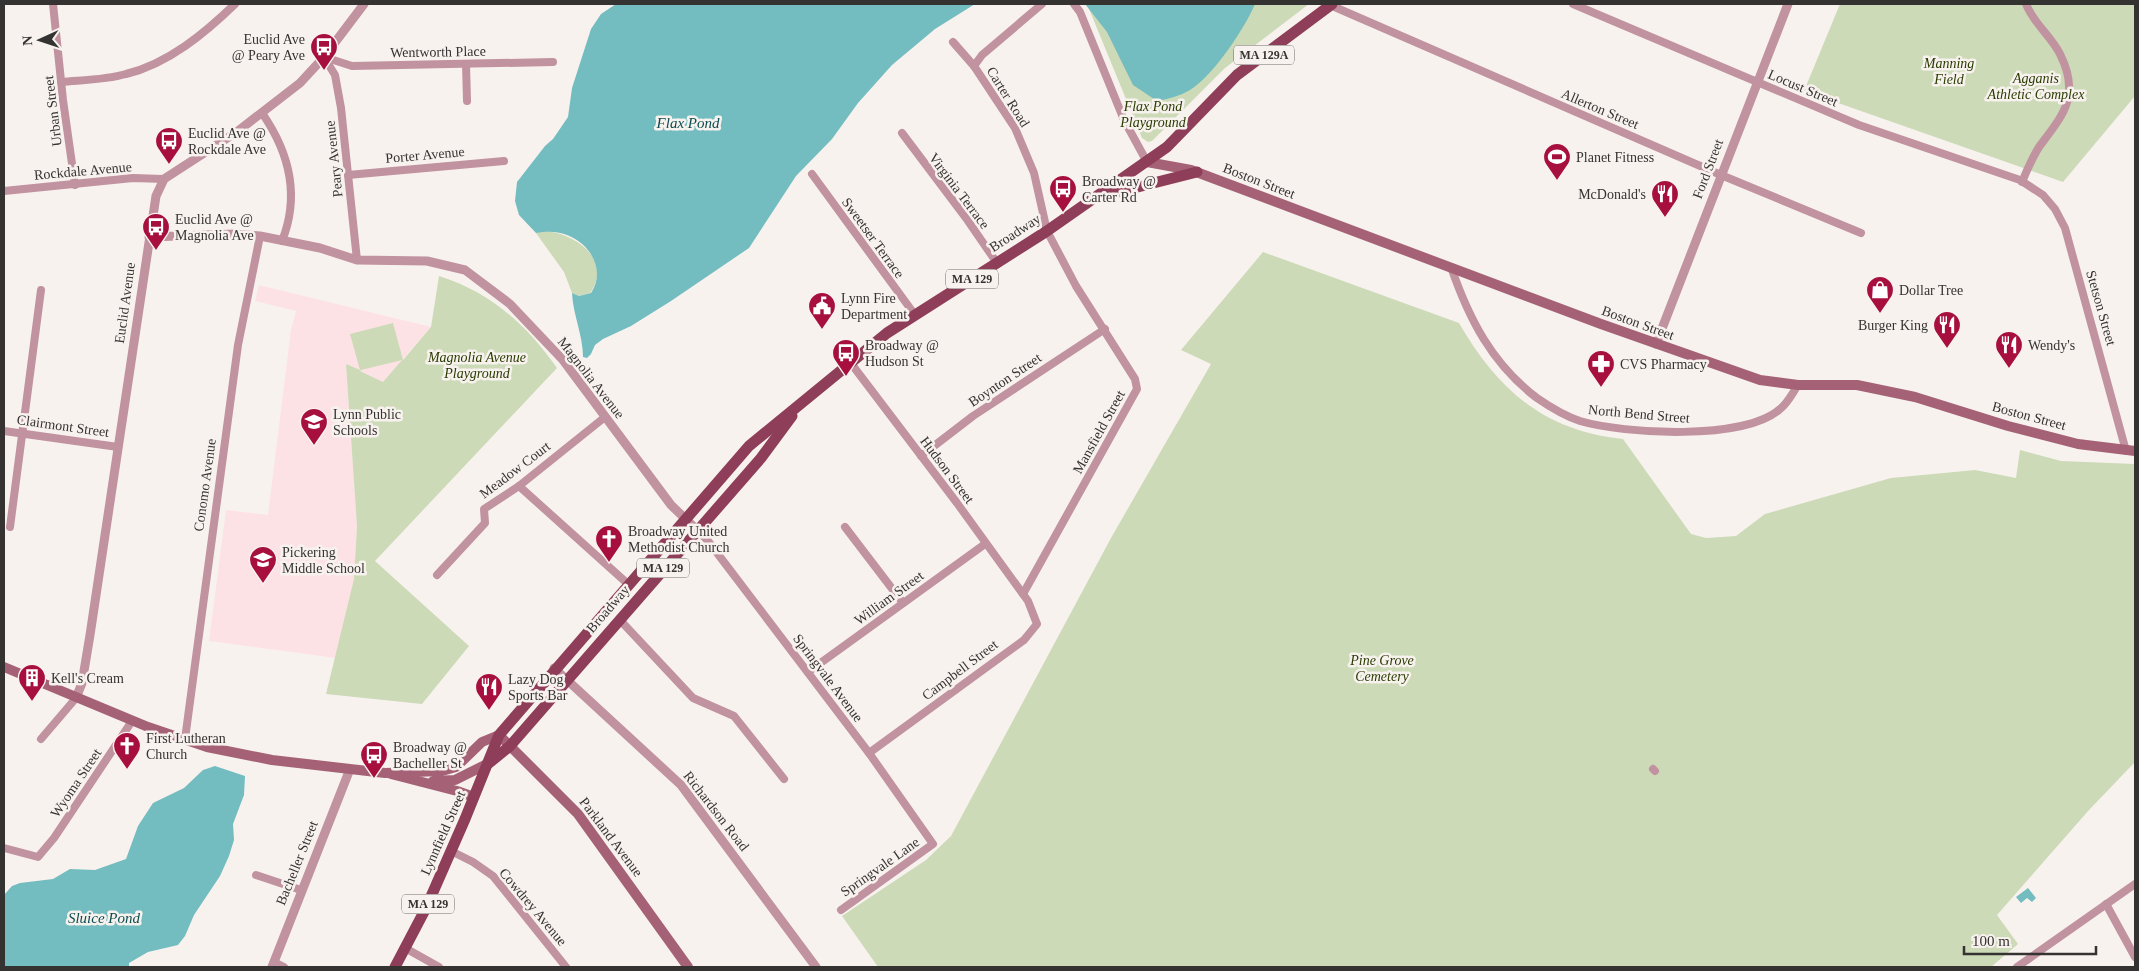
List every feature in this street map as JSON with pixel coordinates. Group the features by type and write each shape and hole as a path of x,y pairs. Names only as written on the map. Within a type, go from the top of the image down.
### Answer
{"main road":[{"name":"MA 129A","path":"1147,162 1175,141 1237,75 1331,5"},
{"name":"Boston Street","path":"1147,162 1197,172 1656,344 1760,380 1798,385 1857,384 1914,397 2008,426 2078,444 2131,451"},
{"name":"Broadway","path":"489,763 498,735 554,668 749,446 887,333 1047,231 1147,162"},
{"name":"MA 129","path":"1095,198 1197,172"},
{"name":"Broadway","path":"409,780 455,780 489,763 510,746 761,458 804,401"},
{"name":"Broadway","path":"4,667 132,721 185,740 207,747 272,760 385,772 442,771 450,769 465,760 482,742 498,735"},
{"name":"Parkland Avenue","path":"498,735 578,814 688,967"},
{"name":"Lynnfield Street","path":"396,967 426,908 489,763"},
{"name":"Broadway","path":"385,772 474,797"}],"street":[{"name":"Urban Street","path":"53,4 75,185"},
{"path":"61,82 126,75 152,66 192,41 235,4"},
{"path":"164,179 262,114 300,83 324,57 364,4"},
{"name":"Carter Road","path":"1042,4 1023,18 974,66 1015,128 1034,173 1047,231"},
{"path":"1074,4 1080,12 1124,120 1147,162"},
{"name":"Locust Street","path":"1573,4 1859,125 2025,183"},
{"name":"Ford Street","path":"1656,344 1756,82 1788,4"},
{"path":"2025,183 2038,148 2062,117 2070,83 2063,59 2057,48 2037,25 2026,4"},
{"name":"Allerton Street","path":"1331,5 1721,175 1861,233"},
{"path":"953,42 974,66"},
{"name":"Wentworth Place","path":"324,57 352,66 553,62"},
{"name":"Peary Avenue","path":"324,57 334,75 348,175 357,260"},
{"path":"466,64 467,101"},
{"path":"262,114 278,138 288,171 291,217 282,240"},
{"name":"Virginia Terrace","path":"902,133 966,218 996,263"},
{"name":"Porter Avenue","path":"348,175 504,161"},
{"name":"Sweetser Terrace","path":"812,174 914,315"},
{"name":"Rockdale Avenue","path":"4,191 133,178 164,179"},
{"name":"Euclid Avenue","path":"76,698 82,683 90,635 149,237 156,196 164,179"},
{"name":"Stetson Street","path":"2025,183 2049,202 2065,228 2131,451"},
{"name":"Mansfield Street","path":"1023,594 1137,389 1135,379 1076,286 1047,231"},
{"name":"Magnolia Avenue","path":"149,237 235,234 260,236 320,248 357,260 427,261 465,270 510,304 563,360 653,478 671,505 697,530"},
{"name":"Conomo Avenue","path":"185,740 238,345 260,236"},
{"name":"North Bend Street","path":"1451,267 1478,331 1500,361 1538,399 1568,417 1614,427 1666,432 1700,432 1726,429 1754,422 1780,410 1798,385"},
{"path":"10,527 41,290"},
{"name":"Boynton Street","path":"921,456 973,416 1104,329"},
{"name":"Hudson Street","path":"850,362 1023,594"},
{"name":"Meadow Court","path":"437,575 485,523 484,509 519,486 605,417"},
{"name":"Clairmont Street","path":"4,431 118,446"},
{"path":"519,486 628,584"},
{"path":"845,526 904,603"},
{"name":"Springvale Avenue","path":"697,530 708,541 808,672 933,844"},
{"name":"William Street","path":"808,672 985,544"},
{"name":"Campbell Street","path":"868,754 1031,633 1037,624 1036,619 1023,594"},
{"path":"619,619 693,698 734,716 784,779"},
{"name":"Richardson Road","path":"554,668 682,785 816,967"},
{"path":"41,739 76,698"},
{"name":"Wyoma Street","path":"4,848 38,857 54,838 132,721"},
{"name":"Bacheller Street","path":"273,965 350,769"},
{"name":"Springvale Lane","path":"841,910 933,844"},
{"name":"Cowdrey Avenue","path":"451,851 473,862 493,876 566,967"},
{"path":"256,875 301,890"},
{"path":"2017,967 2135,884"},
{"path":"2106,904 2135,957"},
{"path":"405,948 439,967"},
{"path":"273,965 284,967"}],"shaded area":[{"name":"Lynn Public Schools","path":"259,285 431,327 383,382 346,364 357,526 354,580 336,658 209,641 226,510 268,515 291,329 296,311 255,301"}],"green space":[{"name":"Flax Pond Playground","path":"1087,4 1309,4 1225,68 1152,141 1148,142 1142,138"},
{"name":"Manning Field","path":"1840,4 2135,4 2135,96 2063,182 1804,91"},
{"path":"543,231 567,236 578,242 594,259 597,270 596,281 590,293 579,296 572,293 564,272 536,233"},
{"name":"Pine Grove Cemetery","path":"1263,252 1459,323 1490,368 1507,387 1526,403 1570,427 1623,439 1691,534 1706,538 1736,536 1765,514 1891,478 1975,470 2016,478 2020,450 2061,461 2135,464 2135,762 2089,810 1997,915 2018,944 1991,967 878,967 842,916 926,860 951,836 1111,538 1211,364 1181,350"},
{"name":"Magnolia Avenue Playground","path":"439,276 475,291 506,312 533,337 557,368 375,561 469,646 422,704 326,694 354,579 357,526 346,364 360,370 350,334 393,323 403,360 431,327","holes":["402,360 383,382 360,371"]}],"water":[{"name":"Flax Pond","path":"616,4 975,4 935,29 892,65 858,103 832,139 796,176 749,248 631,326 603,339 595,345 587,358 583,357 572,293 579,296 591,293 597,276 594,259 576,239 559,233 536,233 519,215 515,201 517,182 545,146 553,139 568,117 572,88 591,29 601,14"},
{"path":"1085,4 1255,4 1244,26 1227,51 1199,83 1186,92 1157,101 1133,85 1107,32"},
{"name":"Sluice Pond","path":"215,766 245,776 244,795 233,824 234,840 229,856 220,876 194,915 185,936 178,945 148,952 129,963 129,967 4,967 4,895 12,886 20,883 53,879 70,869 95,870 126,859 138,826 153,803 184,788 203,770"},
{"path":"2028,888 2036,898 2032,902 2027,898 2021,903 2016,897"}],"place":[{"name":"Euclid Ave @ Peary Ave","path":"324,71"},
{"name":"Euclid Ave @ Rockdale Ave","path":"169,165"},
{"name":"Planet Fitness","path":"1557,181"},
{"name":"Broadway @ Carter Rd","path":"1063,213"},
{"name":"McDonald's","path":"1665,218"},
{"name":"Euclid Ave @ Magnolia Ave","path":"156,251"},
{"name":"Dollar Tree","path":"1880,314"},
{"name":"Lynn Fire Department","path":"822,330"},
{"name":"Burger King","path":"1947,349"},
{"name":"Wendy's","path":"2009,369"},
{"name":"Broadway @ Hudson St","path":"846,377"},
{"name":"CVS Pharmacy","path":"1601,388"},
{"name":"Lynn Public Schools","path":"314,446"},
{"name":"Broadway United Methodist Church","path":"609,563"},
{"name":"Pickering Middle School","path":"263,584"},
{"name":"Kell's Cream","path":"32,702"},
{"name":"Lazy Dog Sports Bar","path":"489,711"},
{"name":"First Lutheran Church","path":"127,770"},
{"name":"Broadway @ Bacheller St","path":"374,779"}],"park label":[{"name":"Agganis Athletic Complex","path":"2036,86"}]}
